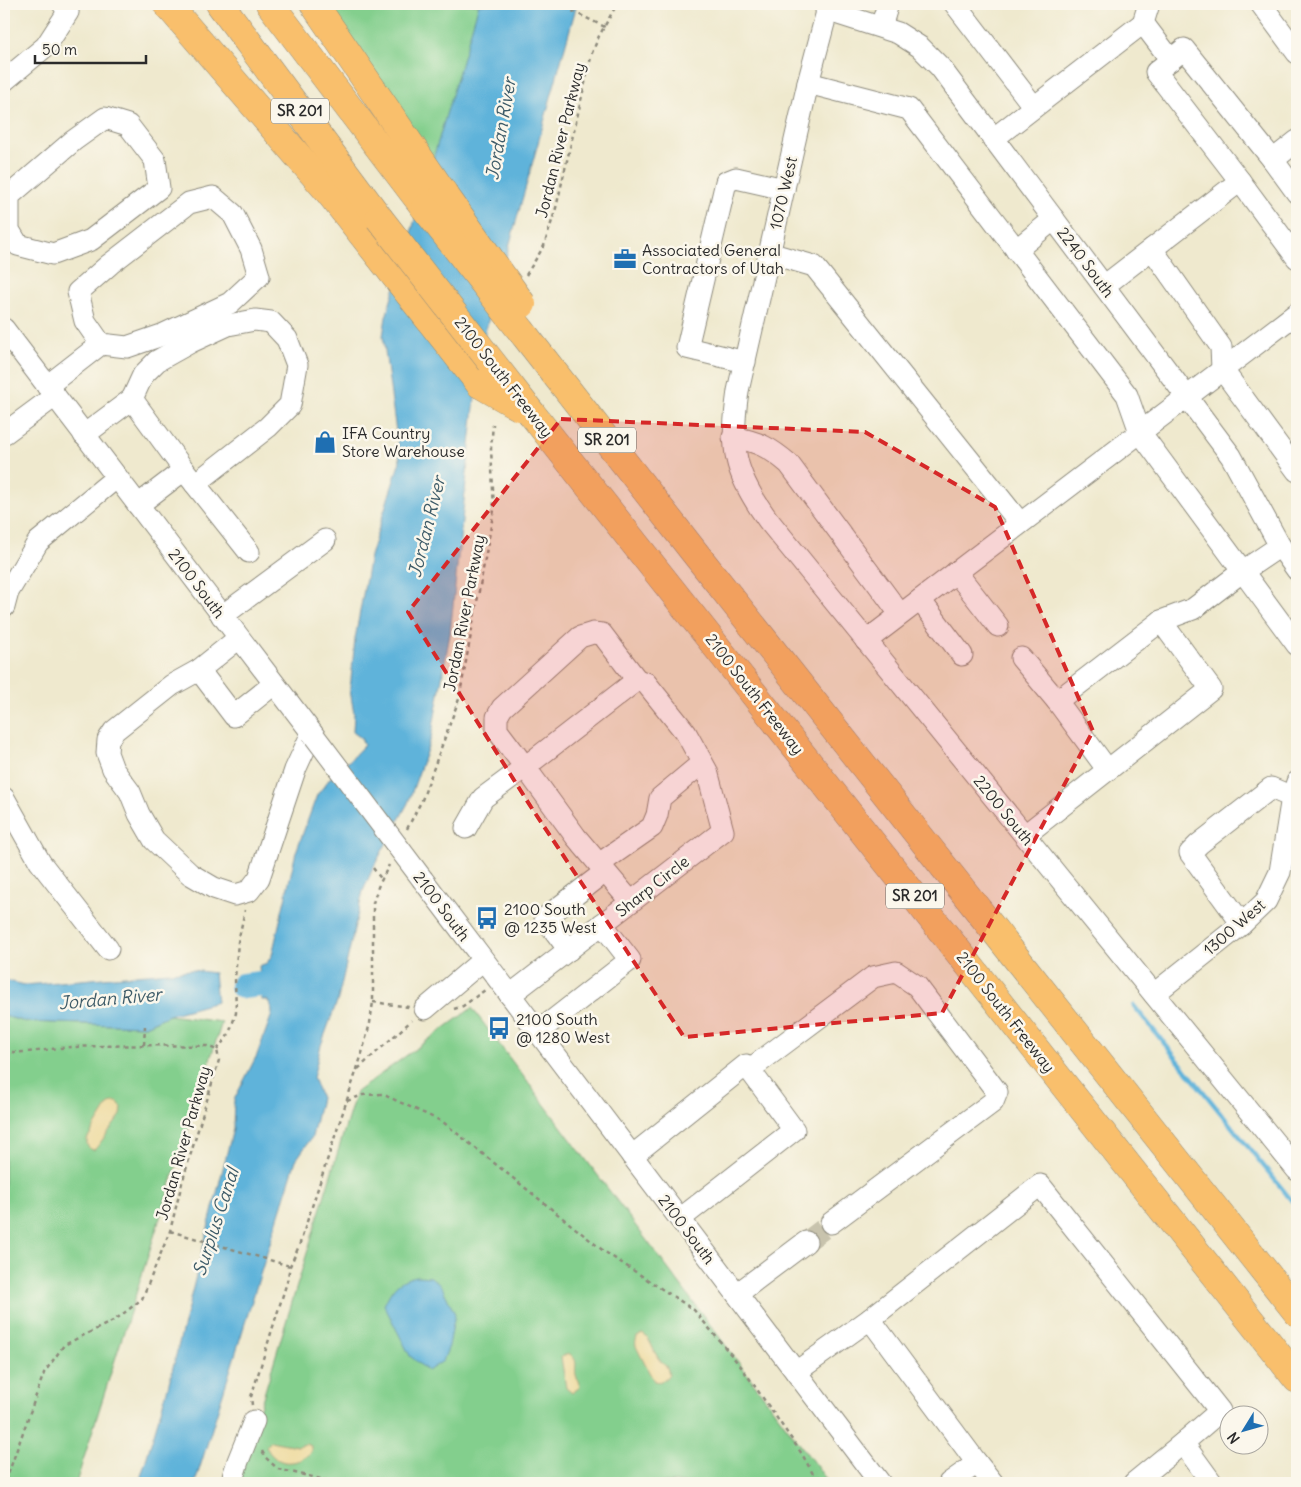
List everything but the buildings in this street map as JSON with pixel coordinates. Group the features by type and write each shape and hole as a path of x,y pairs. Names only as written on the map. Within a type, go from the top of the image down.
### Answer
{"highway":[{"path":"167,4 278,131 375,250 480,384 532,414"},
{"name":"2100 South Freeway","path":"220,4 379,218 532,414 1297,1379"},
{"name":"SR 201","path":"270,4 425,208 523,307 674,499 691,548 1297,1312"},
{"path":"314,4 523,307"},
{"path":"1274,1282 1297,1304"}],"street":[{"path":"4,81 46,46 68,12 63,4"},
{"path":"881,27 888,4"},
{"path":"955,4 1034,107"},
{"path":"1260,4 1297,53"},
{"name":"2240 South","path":"827,6 898,33 920,47 940,67 1231,456 1280,546 1297,570"},
{"name":"1070 West","path":"734,437 738,391 744,362 827,6"},
{"path":"993,139 1146,14 1171,60"},
{"path":"1297,193 1184,49 1156,72 1297,258"},
{"path":"808,83 909,109 1127,395 1140,432 1297,646"},
{"path":"106,118 128,125 155,160 159,188 91,240 52,254 11,250 9,230 10,196 73,141 106,118"},
{"path":"1273,160 1297,141"},
{"path":"744,362 687,348 726,182 736,178 784,189"},
{"path":"1104,286 1240,181"},
{"path":"4,433 101,344 127,347 162,335 230,303 260,276 251,249 233,214 213,197 189,203 110,264 78,292 85,321 101,344"},
{"path":"1016,250 1054,219"},
{"path":"1152,249 1221,347 1222,369 1297,471"},
{"path":"769,253 814,266 1020,523"},
{"path":"866,641 1297,313"},
{"path":"84,435 132,399 143,375 158,361 191,342 228,325 255,320 271,322 287,339 297,364 290,405 268,427 189,477 138,505"},
{"name":"2100 South","path":"4,329 880,1483"},
{"path":"132,399 189,477 249,552"},
{"path":"734,437 753,441 770,448 789,464 900,614"},
{"name":"2200 South","path":"734,437 737,464 756,502 866,641 1297,1170"},
{"path":"4,607 8,592 38,542 117,477"},
{"path":"222,616 325,540"},
{"path":"1057,700 1161,621 1193,609 1280,546"},
{"path":"956,572 998,626"},
{"path":"920,600 962,655"},
{"path":"1025,835 1211,689 1161,621"},
{"path":"569,950 544,918 602,868 652,827 657,815 660,798 702,763 686,733 646,683 637,680 602,634 593,633 580,637 502,708 496,717 497,730 576,837 602,868 631,902"},
{"path":"239,638 199,670 172,685 114,731 108,740 107,753 113,769 130,792 139,814 154,840 190,874 214,888 235,895 249,891 259,878 295,770 312,734"},
{"path":"1021,658 1057,700 1108,769"},
{"path":"199,670 234,716 274,684"},
{"path":"466,828 483,798 637,680"},
{"name":"Sharp Circle","path":"510,995 724,831 707,771 702,763"},
{"path":"1242,924 1190,853 1198,844 1271,788 1294,789"},
{"name":"1300 West","path":"1154,994 1242,924 1266,901 1280,872 1294,789"},
{"path":"4,798 40,862 108,949"},
{"path":"538,1032 630,960 602,924"},
{"path":"425,1009 483,960"},
{"path":"749,1070 873,977 896,972 917,986 997,1092 992,1102 831,1223"},
{"path":"632,1156 746,1065 794,1130 680,1219"},
{"path":"796,1372 870,1319 1040,1185 1220,1410 1134,1483"},
{"path":"737,1294 806,1242"},
{"path":"870,1319 993,1483"},
{"path":"231,1483 254,1421"},
{"path":"1183,1443 1212,1483"},
{"path":"949,1483 977,1463"}],"path":[{"path":"558,4 605,26"},
{"name":"Jordan River Parkway","path":"523,307 556,208 592,53 617,4"},
{"name":"Jordan River Parkway","path":"422,800 459,699 491,535 494,510 491,448 493,424"},
{"path":"254,1421 251,1397 287,1282 290,1266 299,1246 347,1101 370,1023 373,1002 373,903 382,880 373,868"},
{"path":"217,1050 229,1034 236,1012 235,978 238,942 249,891"},
{"path":"357,1070 425,1009"},
{"path":"144,1045 145,1026"},
{"name":"Jordan River Parkway","path":"4,1050 31,1051 62,1047 110,1045 207,1046 217,1050 219,1060 182,1183 170,1231 290,1266"},
{"path":"347,1101 363,1095 382,1094 443,1122 605,1252 694,1310 742,1368 802,1454 818,1483"},
{"path":"5,1483 44,1373 64,1345 116,1320 142,1299 170,1231"},
{"path":"261,1450 265,1458 278,1469 338,1483"}],"highlighted area":[{"path":"561,419 865,432 995,507 1093,731 942,1013 684,1037 531,807 408,612"}],"green space":[{"path":"328,4 481,4 451,185"},
{"path":"472,1008 829,1483 237,1483 356,1092"},
{"path":"169,1015 222,1022 76,1483 4,1483 4,1016 26,1022 145,1026"}],"sand":[{"path":"118,1102 122,1108 121,1115 97,1147 94,1150 90,1149 87,1145 87,1139 108,1105"},
{"path":"643,1334 647,1337 659,1359 667,1367 669,1375 661,1382 654,1381 636,1346 637,1337"},
{"path":"568,1353 574,1358 580,1387 572,1393 566,1388 561,1357"},
{"path":"270,1441 297,1446 306,1444 311,1446 311,1452 293,1462 280,1461 270,1453 266,1446"}],"water":[{"name":"Surplus Canal","path":"479,4 577,4 480,350 450,634 431,738 408,803 373,868 363,891 338,999 321,1045 313,1078 321,1098 312,1137 296,1160 195,1483 139,1483 168,1387 233,1129 234,1100 257,1055 272,1014 267,1000 262,1000 259,966 267,963 272,955 296,852 317,795 331,777 364,745 361,738 353,732 354,714 350,690 355,639 370,556 400,461 383,336 386,317"},
{"path":"192,970 214,973 217,1002 169,1015 145,1026 26,1022 4,1016 4,980 25,985"},
{"path":"417,1276 431,1277 442,1287 455,1314 449,1346 443,1361 428,1371 410,1356 384,1305 400,1282"}],"waterway":[{"name":"Jordan River","path":"243,986 296,976"},
{"path":"1134,1006 1292,1201"}],"tunnel":[{"path":"806,1242 831,1223"}],"place":[{"name":"Associated General Contractors of Utah","path":"625,259"},
{"name":"IFA Country Store Warehouse","path":"325,442"},
{"name":"2100 South @ 1235 West","path":"487,918"},
{"name":"2100 South @ 1280 West","path":"499,1028"}]}
